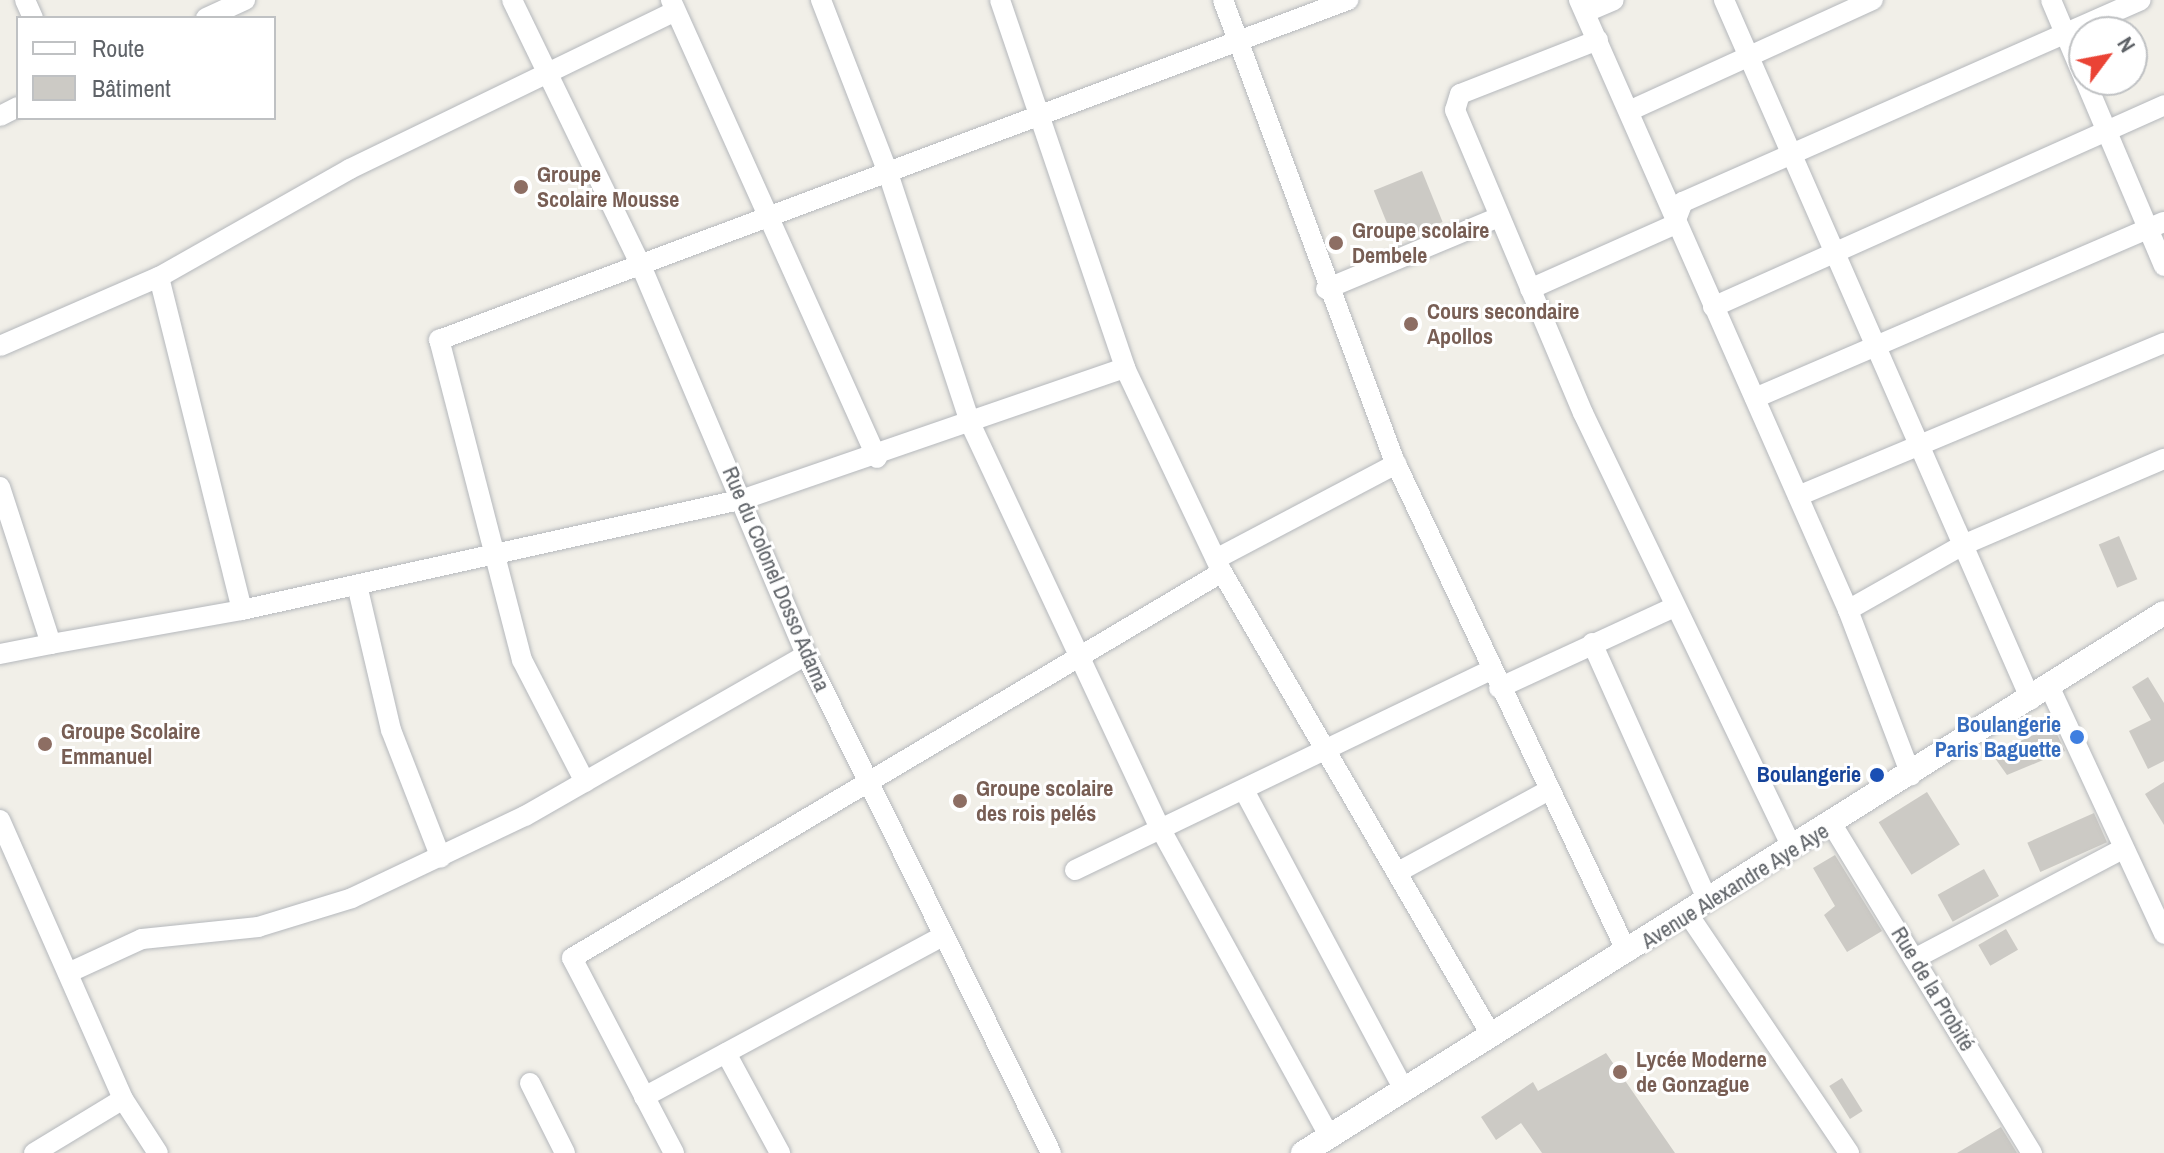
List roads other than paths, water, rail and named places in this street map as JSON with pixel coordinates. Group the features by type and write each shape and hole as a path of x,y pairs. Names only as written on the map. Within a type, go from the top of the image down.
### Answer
{"street":[{"path":"210,16 245,0"},
{"name":"Rue du Colonel Dosso Adama","path":"512,0 642,268 744,499 806,655 1051,1153"},
{"path":"821,0 888,173 971,425 1160,828 1329,1136"},
{"path":"1000,0 1125,368 1219,566 1490,1033"},
{"path":"1223,0 1326,289 1396,464 1495,679 1627,952"},
{"path":"585,782 522,660 499,553 439,340 642,268 888,173 1036,111 1348,0"},
{"path":"1614,0 1582,6 1629,111 1674,225 1755,398 1848,610 1911,775"},
{"path":"1724,0 1963,545 2123,849 2164,934"},
{"path":"1629,111 1747,52 1873,0"},
{"path":"2051,0 2068,39"},
{"path":"1530,289 1674,225 1683,202 2140,0"},
{"path":"0,346 159,277 350,169 673,5 877,458"},
{"path":"1598,40 1455,101 1530,289 1674,607 1792,848"},
{"path":"2091,96 2156,226 2164,266"},
{"path":"1713,307 2164,105"},
{"path":"1326,289 1499,217"},
{"path":"1755,398 2156,226"},
{"path":"159,277 242,610"},
{"path":"1798,496 2164,343"},
{"path":"0,654 242,610 744,499 877,458 1125,368"},
{"path":"1848,610 1963,545 2164,459"},
{"path":"674,1153 572,958 868,785 1219,566 1396,464"},
{"path":"0,487 51,644"},
{"path":"357,585 391,730 441,858"},
{"path":"1075,870 1160,828 1245,792 1327,750 1674,607"},
{"name":"Avenue Alexandre Aye Aye","path":"1303,1153 1490,1033 1833,826 2164,613"},
{"path":"1592,643 1698,908 1849,1153"},
{"path":"68,973 142,939 306,915 441,858 585,782 806,655"},
{"path":"1398,872 1549,790"},
{"path":"1245,792 1404,1090"},
{"path":"0,820 123,1099 158,1153"},
{"name":"Rue de la Probité","path":"1833,826 2032,1153"},
{"path":"1914,959 2123,849"},
{"path":"644,1097 943,936"},
{"path":"726,1053 780,1153"},
{"path":"530,1083 565,1153"},
{"path":"34,1153 123,1099"}],"place":[{"name":"Groupe Scolaire Mousse","path":"521,187"},
{"name":"Groupe scolaire Dembele","path":"1336,243"},
{"name":"Cours secondaire Apollos","path":"1411,324"},
{"name":"Boulangerie Paris Baguette","path":"2077,737"},
{"name":"Groupe Scolaire Emmanuel","path":"45,744"},
{"name":"Boulangerie","path":"1877,775"},
{"name":"Groupe scolaire des rois pelés","path":"960,801"},
{"name":"Lycée Moderne de Gonzague","path":"1620,1072"}]}
